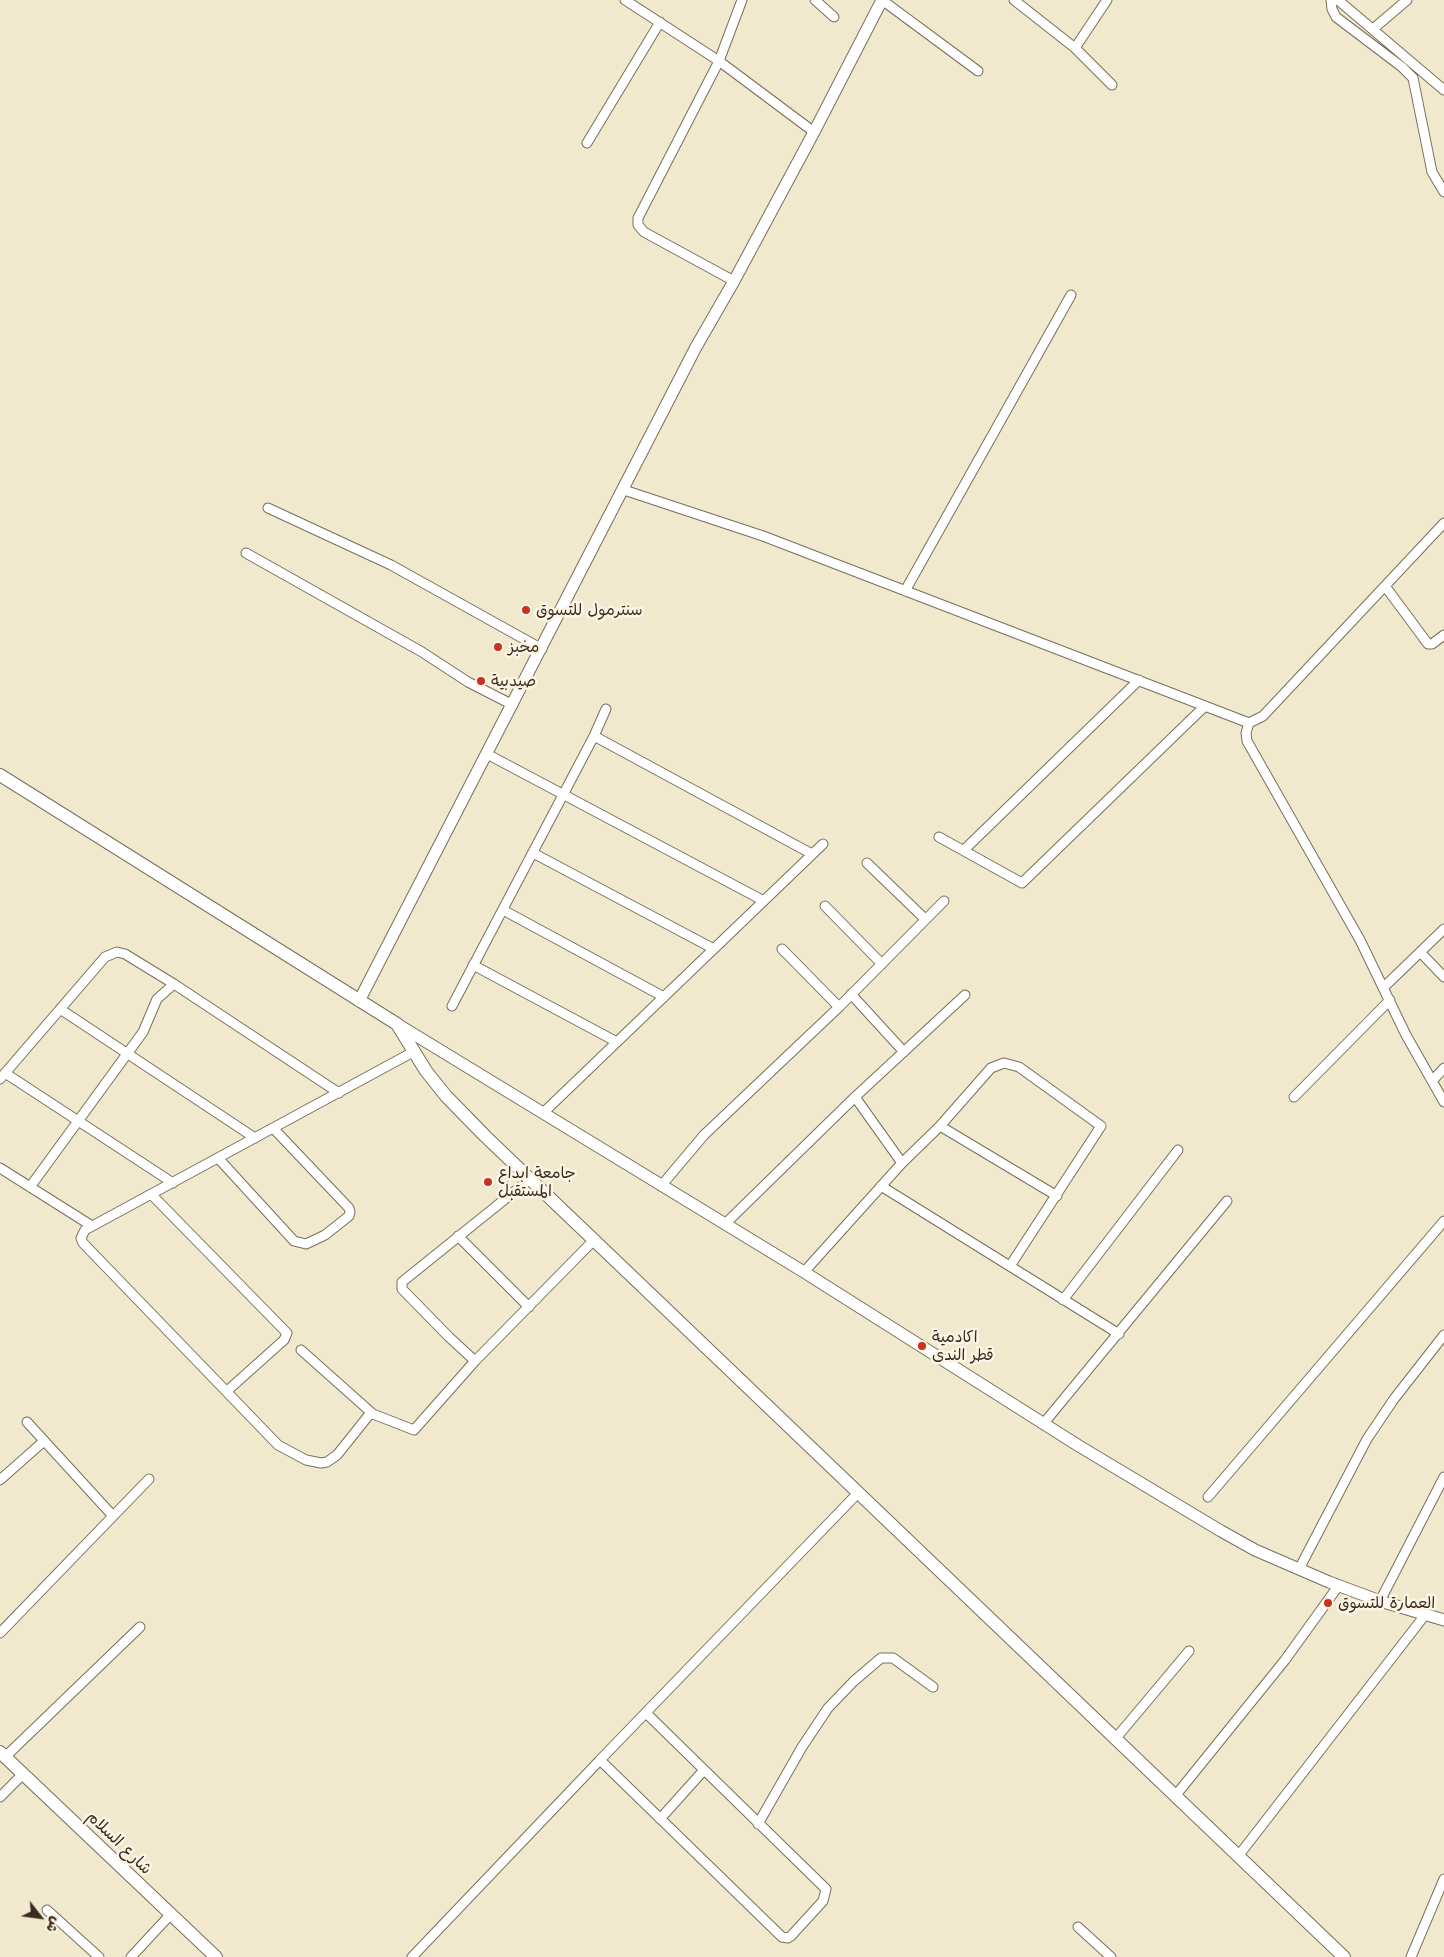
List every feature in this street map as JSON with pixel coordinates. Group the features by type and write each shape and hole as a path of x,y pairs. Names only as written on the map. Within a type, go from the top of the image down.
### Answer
{"main road":[{"path":"0,775 397,1024 430,1077 457,1108 1344,1957"},
{"name":"شارع السلام","path":"3,1754 216,1957"}],"street":[{"path":"625,0 719,61 814,132"},
{"path":"734,281 644,232 638,225 638,218 719,61 742,0"},
{"path":"815,0 834,17"},
{"path":"359,1001 696,347 734,281 814,132 882,0 978,71"},
{"path":"1014,0 1074,48 1112,85"},
{"path":"1074,48 1107,0"},
{"path":"1331,0 1332,10 1336,17 1402,67 1412,78 1432,172 1444,192"},
{"path":"1338,0 1444,90"},
{"path":"1373,29 1407,0"},
{"path":"587,143 660,22"},
{"path":"905,591 1071,295"},
{"path":"624,490 763,536 1249,723"},
{"path":"268,508 391,565 542,649"},
{"path":"1444,523 1263,716 1249,723 1246,733 1247,741 1344,911 1384,986 1406,1035 1444,1102"},
{"path":"246,553 422,652 468,682 513,705"},
{"path":"1385,586 1428,644 1432,644 1444,635"},
{"path":"964,850 1139,680"},
{"path":"939,837 1022,883 1205,706"},
{"path":"452,1006 594,736 606,709"},
{"path":"594,736 812,854"},
{"path":"487,754 764,901"},
{"path":"543,1113 823,844"},
{"path":"533,853 714,948"},
{"path":"867,863 925,919"},
{"path":"661,1186 704,1135 839,1007 944,901"},
{"path":"826,906 882,964"},
{"path":"502,910 664,997"},
{"path":"1384,986 1444,929"},
{"path":"782,949 839,1007"},
{"path":"1420,952 1444,977"},
{"path":"172,1182 79,1122 2,1076 105,957 113,953 125,954 174,984 339,1093"},
{"path":"473,965 617,1042"},
{"path":"30,1187 143,1032 154,1004 174,984"},
{"path":"851,994 904,1052"},
{"path":"725,1224 855,1097 966,995"},
{"path":"1294,1097 1390,1000"},
{"path":"60,1009 255,1138"},
{"path":"397,1024 804,1272 919,1346 1221,1531 1255,1550 1339,1585 1380,1601 1444,1620"},
{"path":"374,1414 369,1415 337,1455 327,1462 321,1463 306,1460 278,1445 83,1243 82,1234 92,1226 172,1182 413,1052"},
{"path":"804,1272 902,1163 940,1126 991,1068 1004,1063 1019,1067 1101,1126 1010,1266"},
{"path":"1432,1081 1444,1068"},
{"path":"855,1097 902,1163"},
{"path":"940,1126 1057,1196"},
{"path":"218,1158 294,1241 306,1244 325,1235 349,1216 349,1208 273,1128"},
{"path":"1063,1300 1178,1150"},
{"path":"0,1168 92,1226"},
{"path":"476,1361 422,1310 402,1289 401,1285 406,1277 530,1179"},
{"path":"881,1186 1119,1334"},
{"path":"151,1194 287,1333 284,1340 227,1391"},
{"path":"1044,1423 1227,1201"},
{"path":"1208,1497 1444,1221"},
{"path":"458,1236 529,1307"},
{"path":"301,1350 374,1414 414,1430 476,1361 594,1240"},
{"path":"1299,1569 1367,1438 1394,1399 1444,1335"},
{"path":"27,1422 113,1516"},
{"path":"0,1480 44,1441"},
{"path":"1380,1601 1444,1476"},
{"path":"0,1633 149,1479"},
{"path":"412,1957 858,1493"},
{"path":"1176,1795 1285,1660 1339,1585"},
{"path":"1238,1855 1425,1615"},
{"path":"3,1754 140,1627"},
{"path":"1116,1738 1189,1651"},
{"path":"758,1824 802,1747 828,1708 854,1681 881,1658 893,1658 933,1687"},
{"path":"600,1760 782,1937 788,1938 791,1936 824,1900 826,1890 646,1713"},
{"path":"660,1819 704,1770"},
{"path":"0,1797 23,1774"},
{"path":"1411,1957 1444,1879"},
{"path":"47,1910 99,1957"},
{"path":"131,1957 171,1914"},
{"path":"1078,1927 1111,1957"}],"place":[{"name":"سنترمول للتسوق","path":"526,610"},
{"name":"مخبز","path":"498,647"},
{"name":"صيدبية","path":"481,681"},
{"name":"جامعة ابداع المستقبل","path":"488,1182"},
{"name":"اكادمية قطر الندى","path":"922,1346"},
{"name":"العمارة للتسوق","path":"1328,1603"}]}
